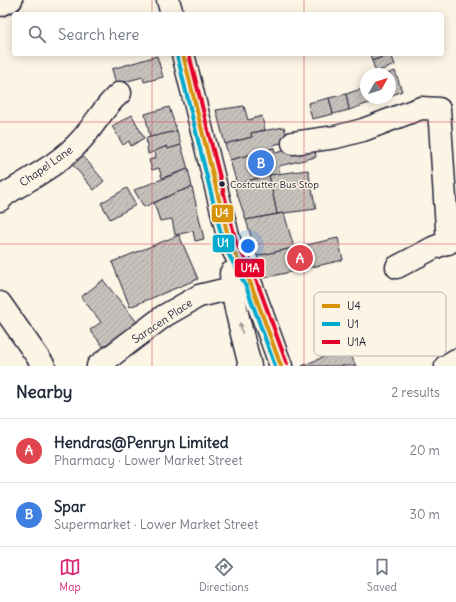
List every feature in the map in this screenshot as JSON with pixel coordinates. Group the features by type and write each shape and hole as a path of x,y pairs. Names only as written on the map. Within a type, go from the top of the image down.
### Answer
{"street":[{"path":"0,5 11,0"},
{"path":"168,0 171,12"},
{"path":"184,56 230,244 232,288 250,366"},
{"name":"Chapel Lane","path":"0,200 6,194 58,161 81,141 112,99 120,93"},
{"path":"293,143 336,137 363,130 421,108 439,109 452,241 432,248 397,267"},
{"path":"230,244 251,284 281,366"},
{"name":"Saracen Place","path":"98,366 164,316 199,296 232,288"},
{"path":"0,303 44,366"},
{"path":"446,366 456,360"}],"building":[{"path":"157,56 163,77 144,82 143,77 116,84 112,69"},
{"path":"371,56 386,56 372,61"},
{"path":"386,56 392,56 395,65 387,68 375,68 372,61"},
{"path":"396,74 402,91 396,94"},
{"path":"360,89 360,104 366,104 349,110 346,94"},
{"path":"346,94 349,110 333,114 329,98"},
{"path":"329,98 333,114 312,119 308,103"},
{"path":"244,106 248,120 262,116 265,130 251,133 252,137 225,144 216,110"},
{"path":"169,107 177,131 150,137 145,114"},
{"path":"132,115 144,138 131,146 129,141 123,145 112,126"},
{"path":"284,127 289,141 273,145 274,148 230,160 225,144 252,137 251,133"},
{"path":"177,131 181,145 168,149 167,146 148,154 146,138"},
{"path":"314,144 316,157 279,166 280,174 269,175 237,184 230,160 274,148 275,153"},
{"path":"181,145 188,169 162,178 159,168 152,170 149,160 156,158 155,151 167,146 168,149"},
{"path":"77,149 104,181 94,190 67,158"},
{"path":"188,169 192,187 144,207 134,190"},
{"path":"308,170 316,209 277,214 269,175"},
{"path":"269,175 277,214 246,220 234,185"},
{"path":"192,187 204,239 195,241 193,231 175,235 172,219 160,221 154,203"},
{"path":"127,188 136,205 110,219 101,203"},
{"path":"284,213 294,248 257,256 246,220"},
{"path":"179,235 198,279 130,307 112,262"},
{"path":"338,238 343,260 264,278 257,256"},
{"path":"103,280 141,327 106,350 90,330 101,322 81,297"},
{"path":"326,356 351,356 356,366 302,366"}],"transit line":[{"name":"U1","path":"177,56 224,246 246,286 275,366"},
{"name":"U4","path":"183,56 230,244 251,284 281,366"},
{"name":"U1A","path":"190,56 236,242 257,282 287,364"}],"place":[{"name":"Spar","path":"261,163"},
{"name":"Costcutter Bus Stop","path":"222,184"},
{"name":"Hendras@Penryn Limited","path":"300,258"}]}
